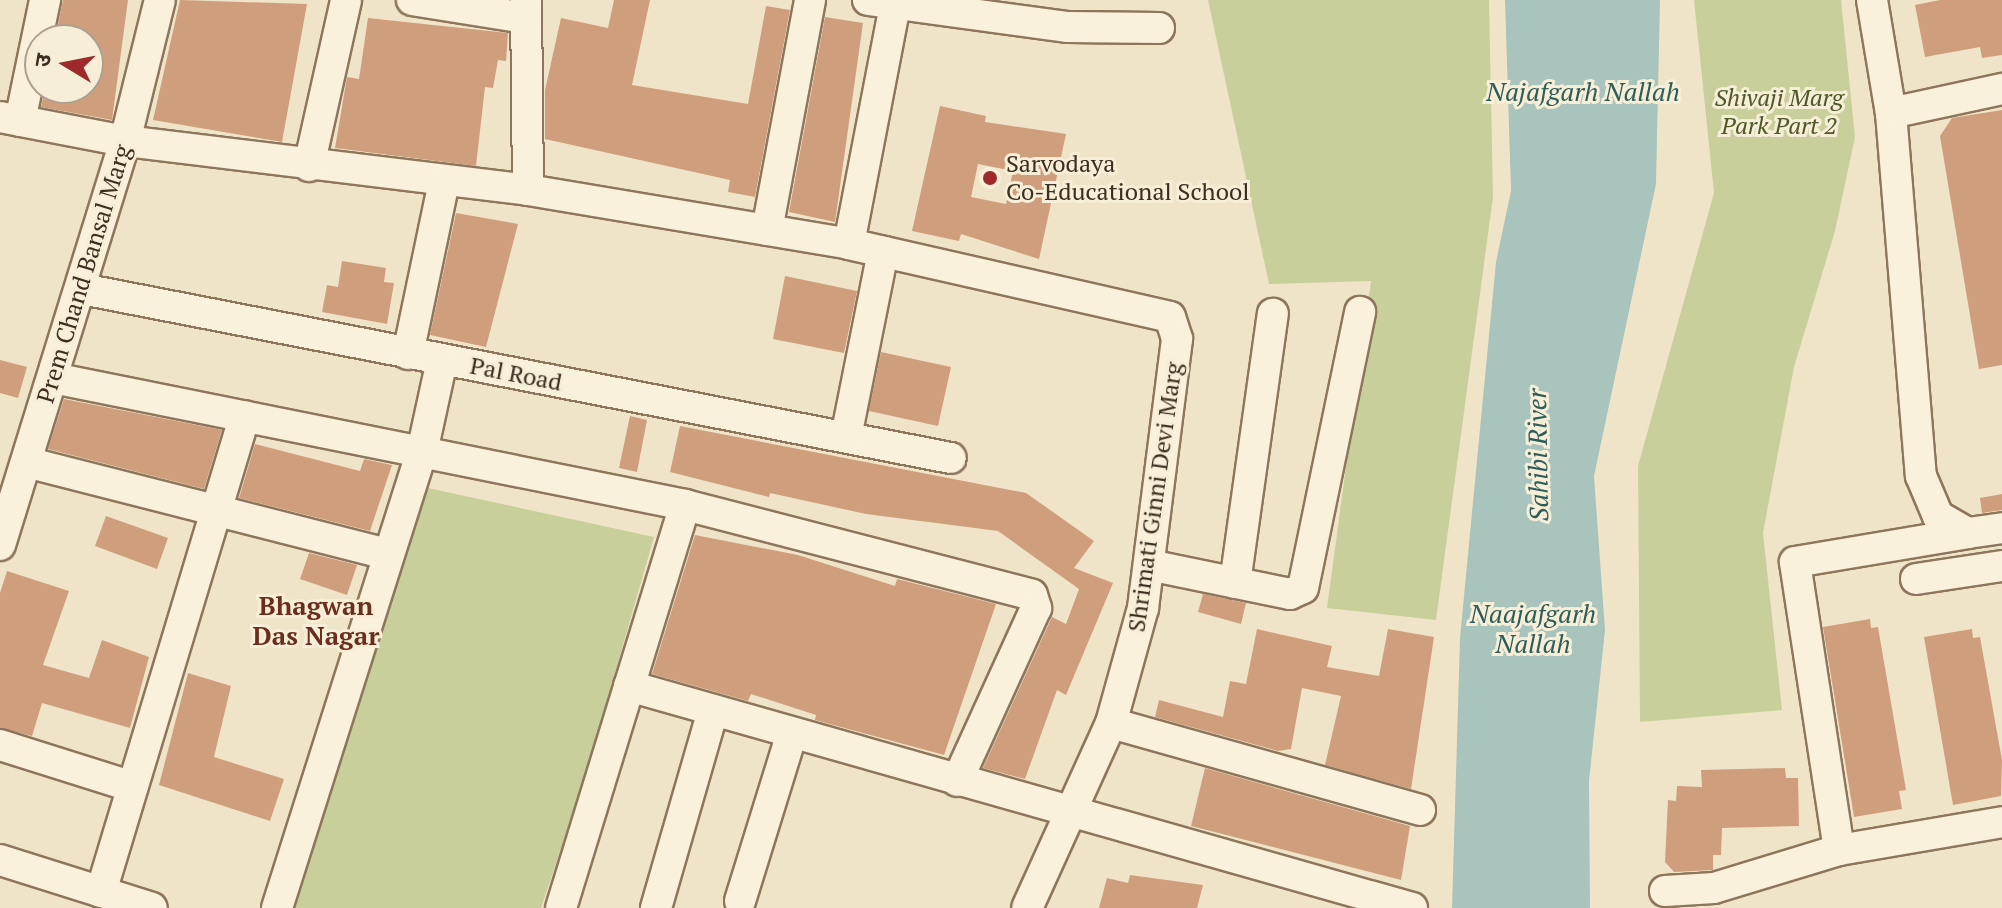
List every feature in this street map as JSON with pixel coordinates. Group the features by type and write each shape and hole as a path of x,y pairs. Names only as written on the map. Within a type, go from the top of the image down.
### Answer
{"street":[{"path":"45,0 10,119 125,141 309,166 528,190 883,252 846,437"},
{"name":"Prem Chand Bansal Marg","path":"0,545 82,289 125,141 160,0"},
{"path":"309,166 346,0"},
{"path":"412,0 526,9 528,190"},
{"path":"767,230 810,0"},
{"path":"1872,0 1891,113 1921,476 1938,516 1968,533"},
{"path":"849,244 887,3 1068,27 1159,28"},
{"path":"1891,113 2002,89"},
{"path":"408,354 444,181"},
{"name":"Shrimati Ginni Devi Marg","path":"883,252 1160,313 1170,317 1177,339 1149,565 1111,723 1027,908"},
{"name":"Pal Road","path":"82,289 951,458"},
{"path":"1149,565 1290,594 1303,588 1360,312"},
{"path":"1235,583 1273,314"},
{"path":"277,908 422,452 442,360"},
{"path":"53,378 685,505 1032,595 1036,608 957,781"},
{"path":"101,892 245,416"},
{"path":"26,462 388,554"},
{"path":"561,908 685,505"},
{"path":"1839,850 1795,562 2002,528"},
{"path":"1916,579 2002,566"},
{"path":"629,686 1068,814 1412,908"},
{"path":"656,908 713,710"},
{"path":"1111,723 1420,810"},
{"path":"740,901 792,733"},
{"path":"0,745 133,787"},
{"path":"1665,891 1714,888 1839,850 2002,822"},
{"path":"0,860 152,908"}],"green space":[{"path":"1208,0 1489,0 1493,197 1436,620 1327,608 1371,281 1269,284"},
{"name":"Shivaji Marg Park Part 2","path":"1694,0 1841,0 1855,137 1835,231 1794,367 1763,533 1782,710 1640,722 1638,466 1714,193"},
{"path":"428,488 654,537 585,777 541,908 292,908"}],"water":[{"name":"Naajafgarh Nallah","path":"1505,0 1660,0 1656,184 1594,476 1605,630 1589,781 1590,908 1452,908 1460,638 1496,262 1511,191"}],"building":[{"path":"63,0 128,0 112,120 41,107 42,104 104,104 104,24 58,24"},
{"path":"180,0 307,4 282,142 153,120"},
{"path":"614,0 650,0 632,85 748,104 766,6 790,10 755,197 728,192 730,180 545,139 545,90 561,18 608,28"},
{"path":"1940,0 2002,0 2002,55 1982,58 1980,47 1925,57 1915,5"},
{"path":"825,17 863,23 835,222 789,212"},
{"path":"368,18 508,33 506,61 498,60 493,88 485,87 476,166 335,148 347,77 359,79"},
{"path":"940,106 986,116 985,122 1066,134 1039,259 961,234 959,241 912,231","holes":["978,164 1013,171 1006,204 971,197"]},
{"path":"2002,110 2002,365 1979,369 1940,136 1952,118"},
{"path":"456,213 518,224 486,347 430,335"},
{"path":"342,261 386,268 384,282 394,283 387,324 322,312 327,285 338,287"},
{"path":"785,276 857,291 844,353 773,339"},
{"path":"881,352 951,367 938,426 869,411"},
{"path":"0,360 27,367 18,398 0,393"},
{"path":"64,399 222,430 204,489 48,449"},
{"path":"630,416 647,420 637,472 619,468"},
{"path":"680,426 1026,493 1094,541 1074,568 1113,583 1066,695 1057,690 1025,779 983,768 1052,617 1066,624 1079,589 998,531 866,514 770,493 769,497 670,472"},
{"path":"255,444 360,471 364,459 392,465 370,531 239,498"},
{"path":"2002,494 2002,510 1982,513 1980,498"},
{"path":"106,516 168,538 157,569 95,546"},
{"path":"695,535 798,555 895,586 897,579 996,604 944,755 815,720 816,715 751,694 748,701 652,674"},
{"path":"309,553 357,565 347,595 300,579"},
{"path":"7,571 69,591 43,665 89,678 102,640 149,657 130,728 42,703 32,736 0,728 0,593"},
{"path":"1203,594 1246,603 1241,624 1198,612"},
{"path":"1870,619 1871,628 1878,627 1906,790 1899,791 1902,809 1854,817 1823,627"},
{"path":"1257,629 1332,646 1327,667 1379,676 1388,629 1434,637 1411,789 1325,765 1341,696 1302,688 1291,749 1278,751 1155,717 1159,700 1223,717 1230,681 1246,684"},
{"path":"1972,629 1973,638 1980,637 2002,760 2001,796 1953,805 1924,637"},
{"path":"188,673 231,686 214,757 284,779 270,821 159,785"},
{"path":"1205,768 1410,826 1401,880 1191,826"},
{"path":"1785,768 1786,778 1798,778 1799,826 1722,828 1721,855 1713,855 1713,870 1674,872 1665,862 1668,800 1676,801 1677,786 1702,787 1701,770"},
{"path":"1130,875 1203,885 1197,908 1099,908 1107,878 1128,883"}],"place":[{"name":"Sarvodaya Co-Educational School","path":"990,178"}],"district":[{"name":"Bhagwan Das Nagar","path":"316,621"}],"water label":[{"name":"Najafgarh Nallah","path":"1583,92"},
{"name":"Sahibi River","path":"1538,455"}]}
